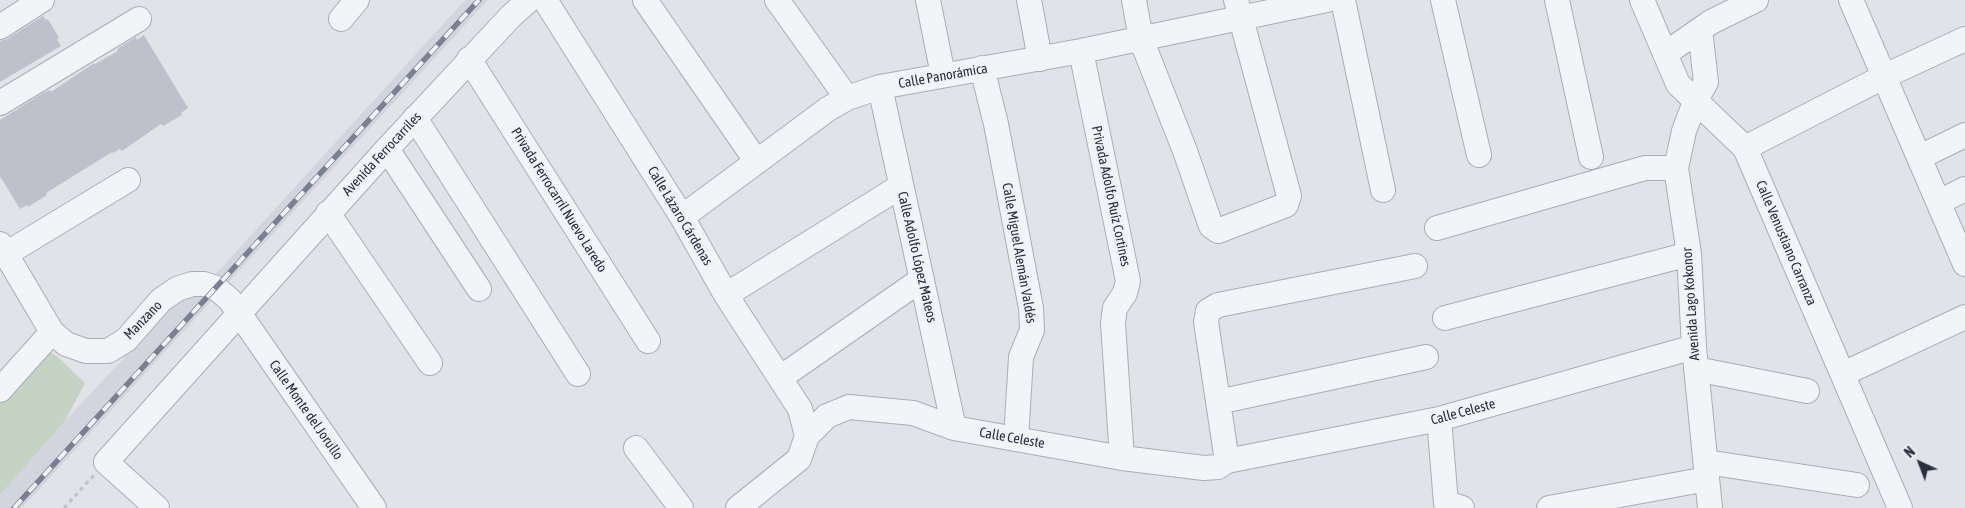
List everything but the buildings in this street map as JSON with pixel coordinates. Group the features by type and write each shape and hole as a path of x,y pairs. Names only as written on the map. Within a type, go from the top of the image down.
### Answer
{"street":[{"path":"0,26 42,0"},
{"path":"341,19 357,0"},
{"name":"Avenida Ferrocarriles","path":"106,462 328,213 469,59 529,0"},
{"name":"Calle Lázaro Cárdenas","path":"545,0 682,218 726,295 800,408 807,436"},
{"path":"645,0 757,162"},
{"path":"777,0 847,98"},
{"path":"928,0 943,75"},
{"path":"1029,0 1040,58"},
{"path":"1134,0 1141,39 1185,151 1211,226 1218,231 1286,205 1290,196 1238,10"},
{"name":"Calle Panorámica","path":"682,218 828,109 847,98 880,87 1141,39 1238,10 1326,0"},
{"path":"1343,0 1383,190"},
{"path":"1442,0 1479,155"},
{"path":"1557,0 1591,157"},
{"name":"Calle Venustiano Carranza","path":"1642,0 1678,84 1745,148 1900,508"},
{"path":"1665,54 1711,22 1756,0"},
{"path":"1851,0 1965,264"},
{"path":"0,103 139,19"},
{"name":"Avenida Lago Kokonor","path":"1700,30 1706,82 1695,102 1684,131 1676,168 1689,254 1695,358 1710,508"},
{"path":"1745,148 1885,76 1965,39"},
{"name":"Privada Adolfo Ruíz Cortines","path":"1081,51 1128,281 1125,293 1115,308 1113,323 1122,458"},
{"name":"Privada Ferrocarril Nuevo Laredo","path":"469,59 648,341"},
{"name":"Calle Miguel Alemán Valdés","path":"982,68 996,124 1031,308 1032,330 1021,357 1016,439"},
{"name":"Calle Adolfo López Mateos","path":"880,87 954,428"},
{"path":"415,118 578,374"},
{"path":"1920,157 1965,135"},
{"path":"387,149 479,289"},
{"path":"1437,228 1645,168 1676,168"},
{"path":"3,249 128,180"},
{"path":"726,295 902,186"},
{"path":"1938,202 1965,188"},
{"path":"328,213 430,362"},
{"name":"Manzano","path":"3,249 52,332 66,344 86,351 108,351 126,340 161,300 177,289 192,284 204,284 216,288 230,300 239,312"},
{"path":"1445,318 1689,254"},
{"path":"1227,461 1206,322 1208,311 1218,305 1415,266"},
{"path":"780,378 922,278"},
{"name":"Calle Monte del Jorullo","path":"239,312 374,508"},
{"path":"1843,374 1965,317"},
{"path":"0,390 52,332"},
{"path":"1218,402 1426,357"},
{"path":"1695,358 1807,391"},
{"name":"Calle Celeste","path":"807,436 827,416 849,407 913,413 954,428 1122,458 1204,468 1218,467 1227,461 1439,419 1695,358"},
{"path":"1439,419 1454,505"},
{"path":"738,508 800,459 807,436"},
{"path":"636,448 682,508"},
{"path":"106,462 157,508"},
{"path":"1549,508 1707,470 1857,485"}],"path":[{"path":"64,508 106,462"}],"shaded area":[{"path":"465,0 488,0 225,286 214,276"},
{"path":"204,286 215,297 22,508 0,508 0,495 65,421 169,310"}],"green space":[{"path":"44,349 58,357 85,383 65,421 0,495 0,397"}],"railway":[{"path":"14,508 479,0"}]}
